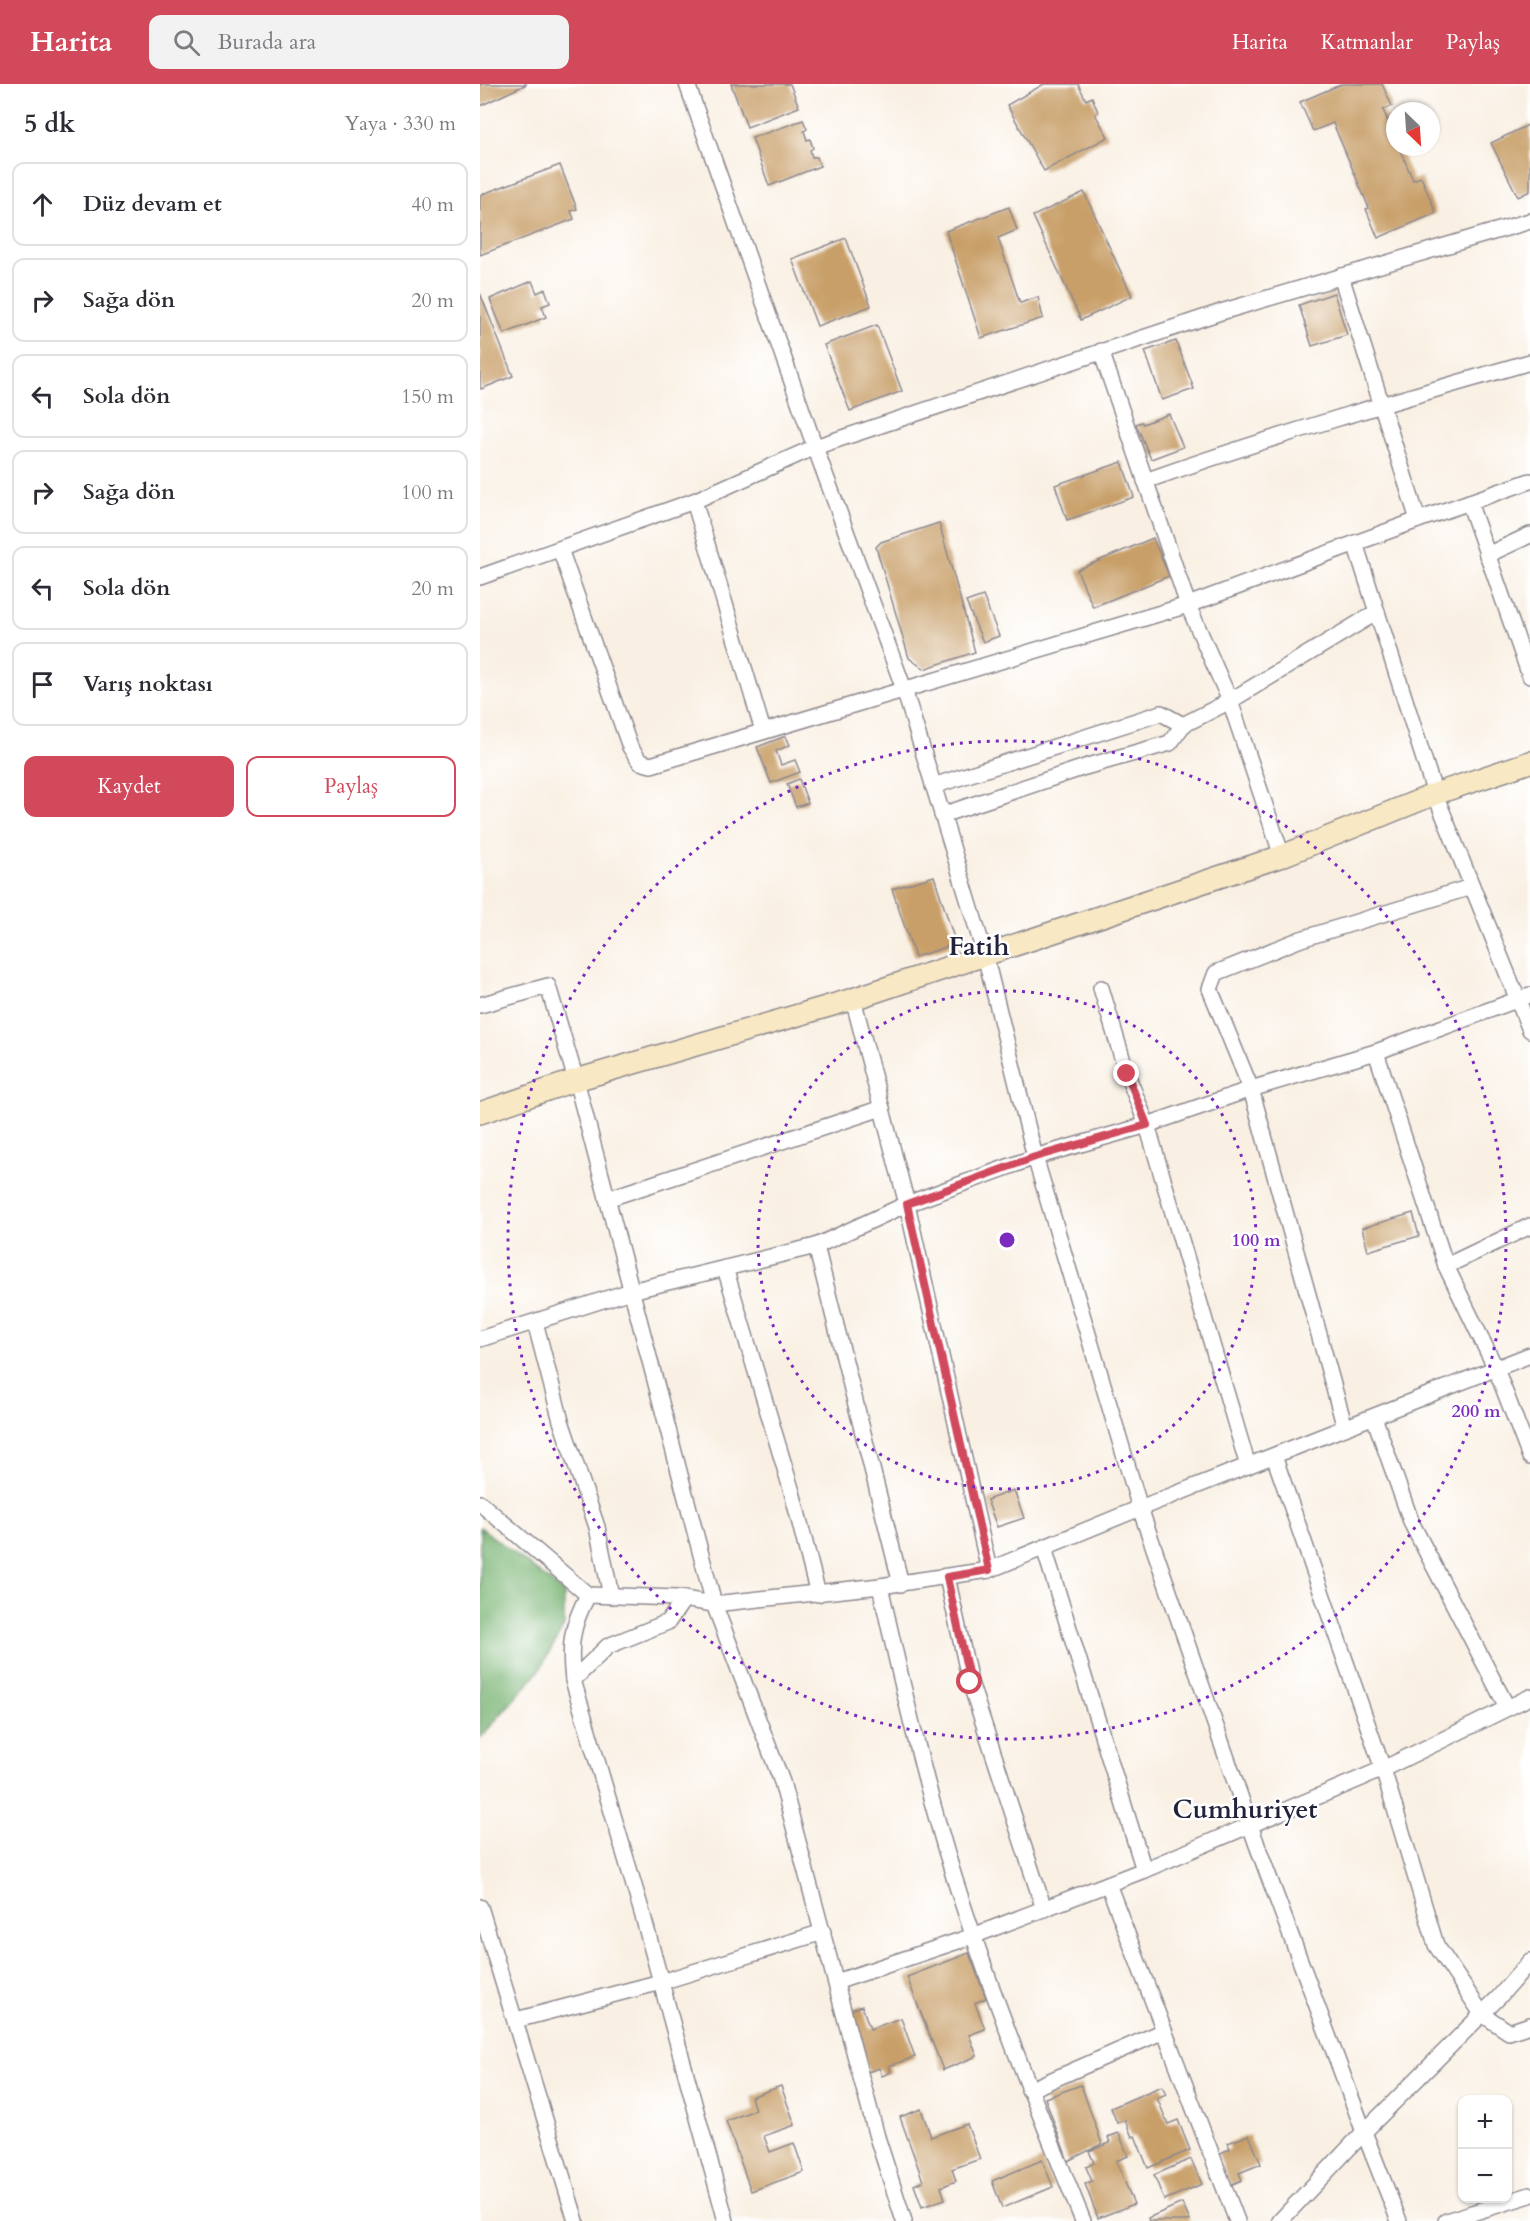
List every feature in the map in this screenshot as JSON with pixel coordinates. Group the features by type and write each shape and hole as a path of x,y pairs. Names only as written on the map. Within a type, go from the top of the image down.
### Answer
{"street":[{"path":"687,84 815,447 904,689 985,955 1035,1157 1140,1508 1250,1824 1364,2132 1400,2221"},
{"path":"480,577 694,501 815,447 1101,351 1341,276 1530,221"},
{"path":"1341,276 1418,520"},
{"path":"1101,351 1188,605 1230,701 1282,856"},
{"path":"1145,481 1382,404 1530,362"},
{"path":"560,549 630,747 640,762 651,765 1188,605 1530,481"},
{"path":"694,501 764,731"},
{"path":"1469,502 1530,676"},
{"path":"1488,555 1530,536"},
{"path":"1355,543 1435,794 1471,887 1524,997 1530,1030"},
{"path":"942,814 1085,767 1170,743 1183,725 1230,701 1377,612"},
{"path":"933,786 1161,713 1183,725"},
{"path":"480,1113 576,1080 853,999 1282,856 1435,794 1530,762"},
{"path":"1345,1428 1251,1089 1209,989 1216,973 1301,939 1471,887"},
{"path":"480,1005 548,986 576,1080 714,1604 782,1782 877,2137 904,2221"},
{"path":"1101,988 1127,1074 1147,1125 1248,1466"},
{"path":"480,1339 631,1291 816,1246 907,1204 1035,1157 1147,1125 1251,1089 1376,1052 1524,997"},
{"path":"853,999 907,1204 989,1570"},
{"path":"1376,1052 1446,1266 1496,1370 1530,1457"},
{"path":"607,1199 882,1108"},
{"path":"1446,1266 1530,1226"},
{"path":"816,1246 900,1584"},
{"path":"725,1268 792,1492 818,1594"},
{"path":"535,1322 561,1421 597,1527 611,1596"},
{"path":"480,1503 588,1595 684,1599 714,1604 880,1587 989,1570 1140,1508 1530,1355"},
{"path":"1374,1417 1412,1524 1507,1707"},
{"path":"1274,1456 1383,1768 1436,1945 1482,2014 1509,2032 1530,2025"},
{"path":"1044,1548 1144,1870"},
{"path":"947,1577 970,1682 1044,1909"},
{"path":"880,1587 919,1757 973,1936 1029,2090 1083,2221"},
{"path":"588,1595 578,1613 569,1652 573,1680 661,1982 726,2221"},
{"path":"573,1680 608,1646 668,1622 684,1599"},
{"path":"836,1982 973,1936 1144,1870 1383,1768 1530,1697"},
{"path":"1108,1884 1238,2221"},
{"path":"480,1907 576,2221"},
{"path":"516,2020 661,1982 823,1932"},
{"path":"1280,2221 1364,2132 1482,2014 1530,1961"},
{"path":"1029,2090 1164,2031"},
{"path":"1446,2221 1530,2195"}],"green space":[{"path":"480,1527 564,1592 564,1626 539,1671 480,1738"}],"building":[{"path":"480,84 527,84 480,106"},
{"path":"731,84 790,84 799,107 747,127"},
{"path":"1044,84 1078,84 1086,100 1092,97 1098,112 1095,114 1108,137 1044,171 1007,105"},
{"path":"1342,84 1382,84 1390,102 1386,102 1386,109 1383,110 1386,117 1386,156 1403,156 1413,180 1421,177 1436,213 1378,238 1366,209 1369,208 1333,123 1313,131 1300,102"},
{"path":"803,120 807,129 804,131 807,140 810,139 813,148 810,150 812,157 817,157 820,166 769,186 752,138"},
{"path":"1530,124 1530,191 1518,197 1491,143"},
{"path":"560,165 577,209 571,211 574,219 480,255 480,195"},
{"path":"1084,192 1132,296 1081,320 1033,216"},
{"path":"1009,207 1017,230 998,238 1020,303 1038,297 1043,318 981,338 946,231"},
{"path":"846,238 871,306 817,326 792,259"},
{"path":"532,281 537,293 545,289 550,303 542,306 546,317 504,334 490,299"},
{"path":"480,293 513,376 481,389 480,387"},
{"path":"1334,293 1347,335 1312,346 1299,305"},
{"path":"877,325 902,391 850,411 824,345"},
{"path":"1176,341 1194,389 1162,400 1145,351"},
{"path":"1169,414 1183,447 1151,459 1136,424 1142,422 1143,424"},
{"path":"1122,462 1134,497 1067,520 1055,485"},
{"path":"939,523 975,652 924,669 909,658 876,547 881,542"},
{"path":"1153,538 1169,576 1093,607 1077,570"},
{"path":"983,596 999,636 983,642 966,602"},
{"path":"786,736 790,745 776,751 781,765 795,760 800,772 771,783 757,747"},
{"path":"799,779 808,803 796,807 787,784"},
{"path":"934,876 954,938 949,946 915,957 892,889"},
{"path":"1413,1213 1419,1236 1368,1251 1362,1228"},
{"path":"1014,1490 1024,1518 997,1527 987,1500"},
{"path":"969,1953 986,1998 975,2003 985,2029 969,2035 977,2056 943,2070 907,1977"},
{"path":"862,2006 870,2029 901,2018 915,2057 889,2066 891,2072 882,2076 879,2068 868,2072 848,2011"},
{"path":"1081,2085 1102,2144 1068,2161 1045,2098"},
{"path":"781,2086 795,2125 764,2136 770,2152 794,2143 804,2172 751,2191 726,2121 755,2110 751,2097"},
{"path":"1162,2086 1166,2094 1157,2098 1168,2124 1178,2120 1190,2150 1148,2168 1135,2136 1132,2137 1125,2120 1117,2123 1111,2108"},
{"path":"921,2109 931,2137 967,2124 980,2159 952,2169 956,2181 941,2187 945,2199 922,2207 914,2185 923,2181 900,2117"},
{"path":"1119,2133 1128,2156 1116,2161 1134,2204 1098,2218 1085,2184 1092,2181 1086,2167 1094,2163 1089,2151 1110,2143 1108,2137"},
{"path":"1249,2135 1261,2164 1239,2173 1242,2180 1230,2185 1218,2154 1230,2149 1228,2143"},
{"path":"1191,2159 1202,2184 1164,2200 1154,2175"},
{"path":"1042,2160 1053,2187 1002,2208 992,2181"},
{"path":"1182,2203 1190,2221 1149,2221 1148,2218"}],"district":[{"name":"Fatih","path":"979,946"},
{"name":"Cumhuriyet","path":"1245,1809"}],"route":[{"path":"970,1682 947,1577 989,1570 907,1204 1035,1157 1147,1125 1127,1074"}]}
